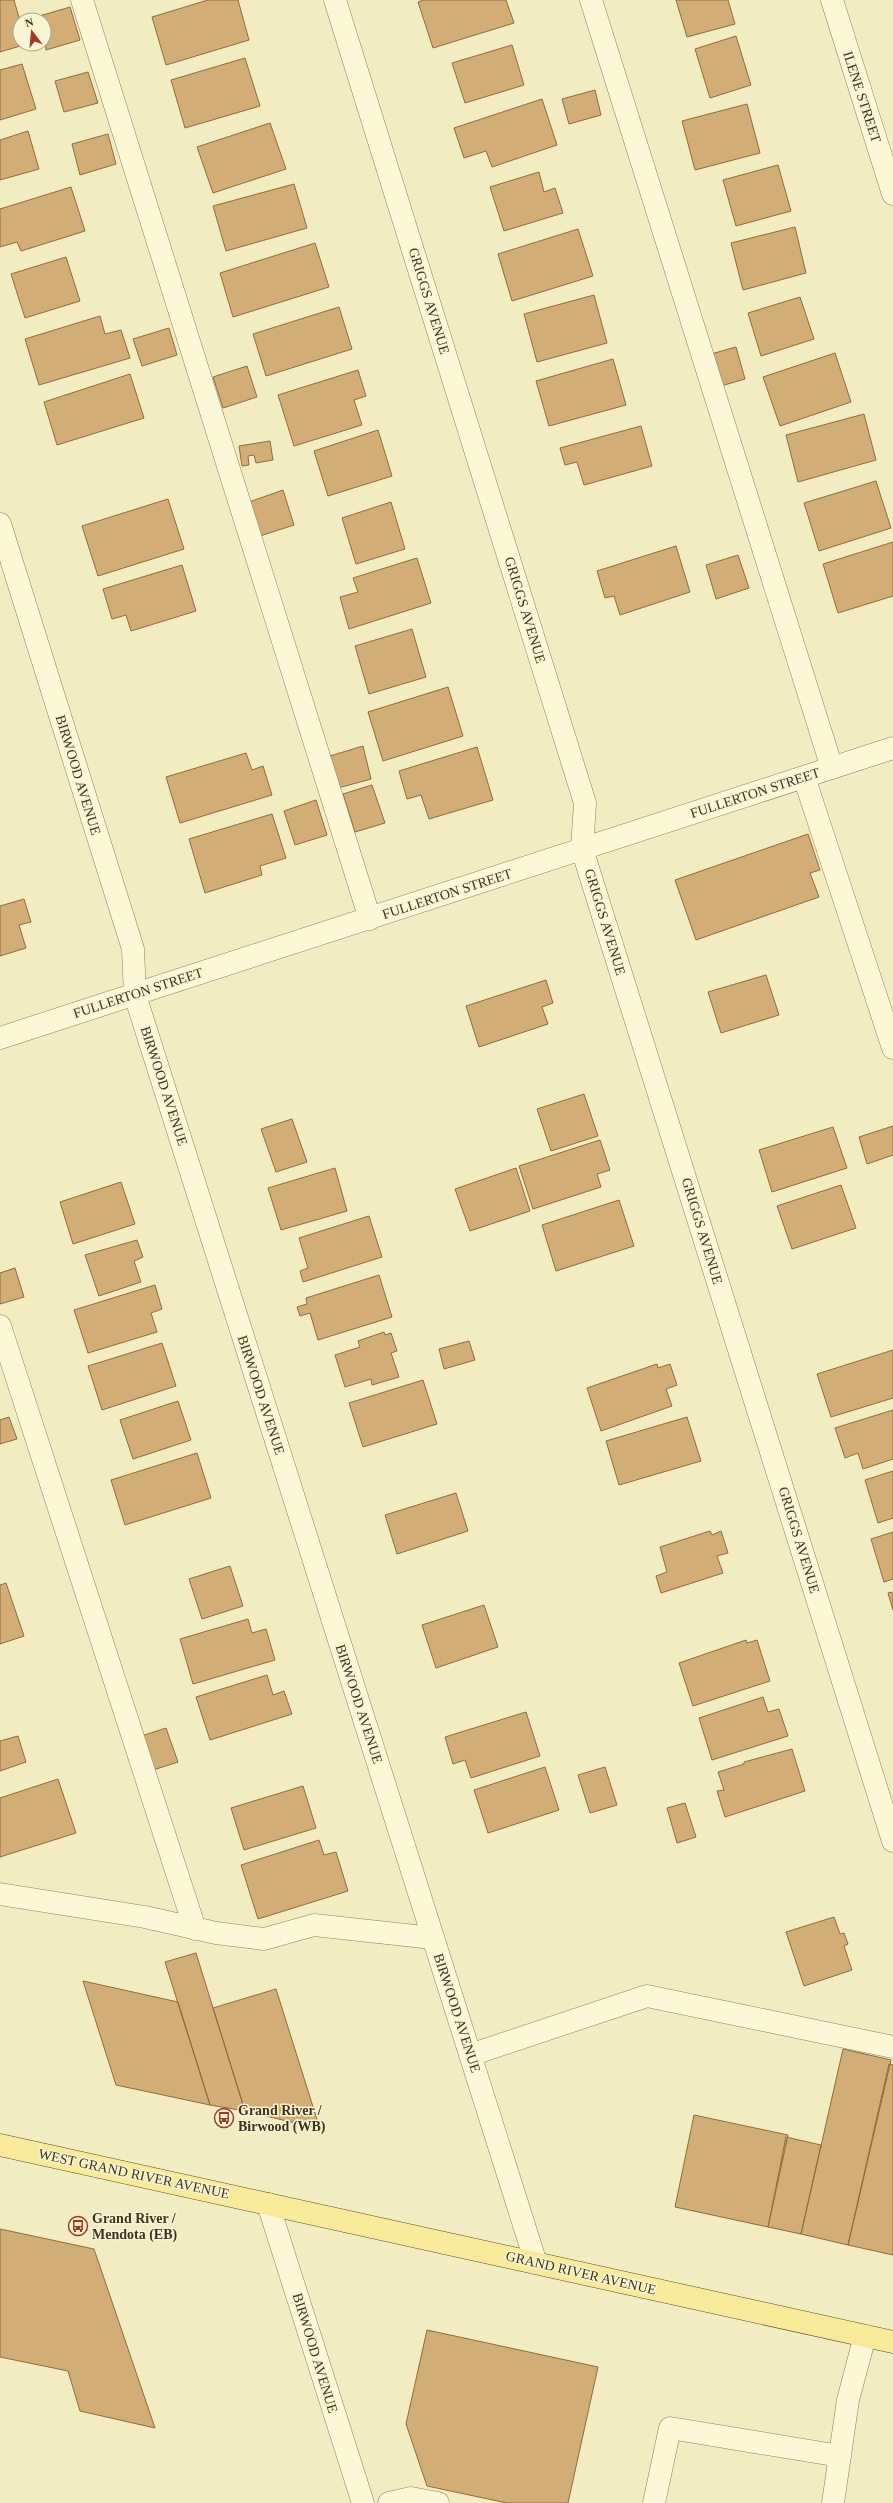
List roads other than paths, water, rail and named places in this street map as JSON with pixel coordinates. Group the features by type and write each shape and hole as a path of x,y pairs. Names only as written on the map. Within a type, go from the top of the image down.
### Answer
{"main road":[{"name":"WEST GRAND RIVER AVENUE","path":"0,2145 268,2204"},
{"name":"GRAND RIVER AVENUE","path":"268,2204 893,2342"}],"street":[{"path":"82,0 370,919"},
{"name":"GRIGGS AVENUE","path":"335,0 585,803 582,849 893,1841"},
{"path":"591,0 832,768"},
{"name":"ILENE STREET","path":"832,0 893,194"},
{"name":"BIRWOOD AVENUE","path":"0,524 133,949 135,995 536,2263"},
{"name":"FULLERTON STREET","path":"0,1038 893,748"},
{"path":"804,777 893,1048"},
{"path":"0,1326 195,1929"},
{"path":"0,1894 145,1917 195,1929 264,1939 314,1925 433,1938"},
{"path":"470,2055 647,1996 893,2047"},
{"name":"BIRWOOD AVENUE","path":"268,2204 363,2503"},
{"path":"833,2503 848,2400 865,2336"},
{"path":"654,2503 670,2428 840,2456"},
{"path":"389,2503 412,2498 438,2503"}],"place":[{"name":"Grand River / Birwood (WB)","path":"224,2118"},
{"name":"Grand River / Mendota (EB)","path":"78,2226"}]}
